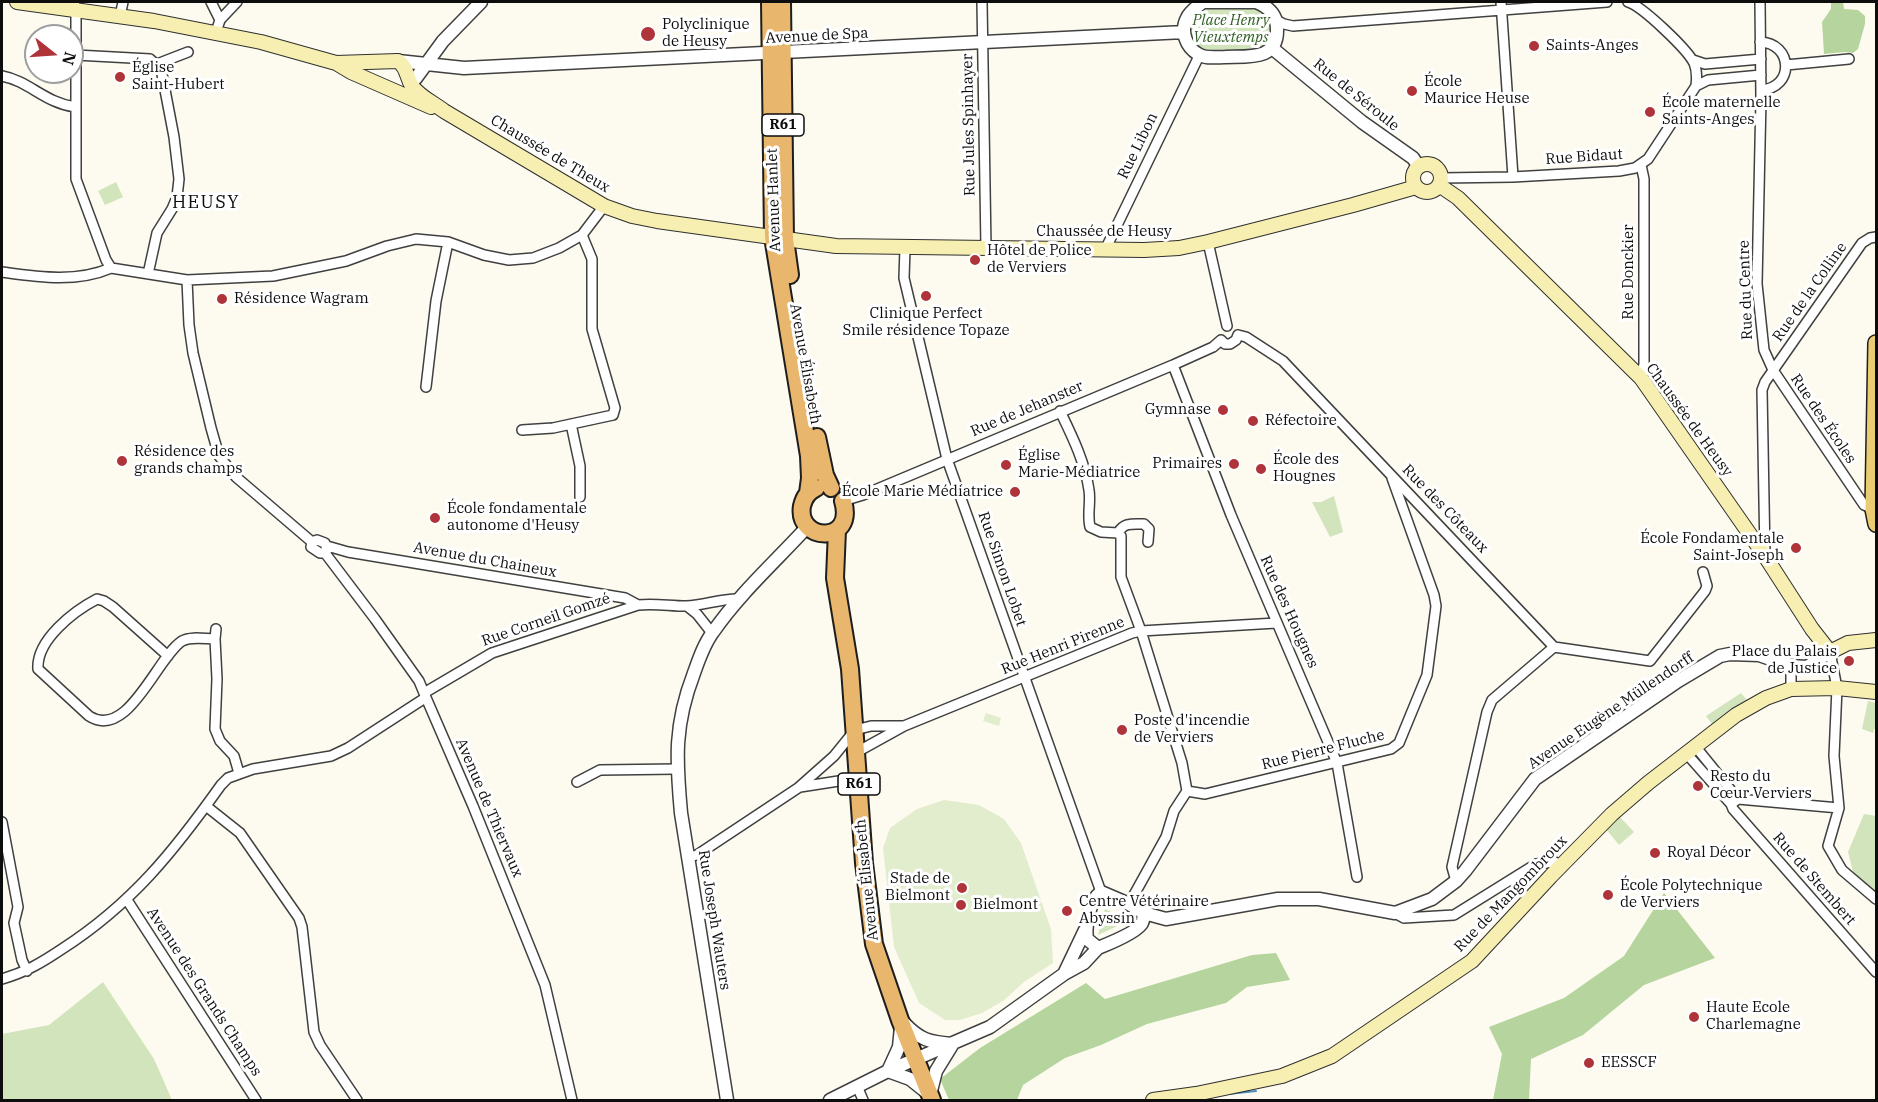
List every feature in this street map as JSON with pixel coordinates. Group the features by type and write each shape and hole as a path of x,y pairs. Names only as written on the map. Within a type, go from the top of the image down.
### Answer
{"highway":[{"name":"Avenue Hanlet","path":"770,2 777,52"},
{"name":"Avenue Hanlet","path":"782,2 777,52 779,238 805,432"},
{"name":"Avenue Élisabeth","path":"779,238 820,456 831,488"},
{"name":"Avenue Élisabeth","path":"805,432 810,478 808,493"},
{"path":"808,493 820,486 831,488"},
{"name":"R61","path":"808,493 802,506 802,514 812,530"},
{"name":"R61","path":"837,530 845,516 843,501"},
{"name":"Avenue Élisabeth","path":"812,530 835,578"},
{"path":"812,530 829,534 837,530"},
{"name":"Avenue Élisabeth","path":"837,530 835,578 850,669 864,863 874,944 900,1020 931,1098"}],"main road":[{"name":"Chaussée de Theux","path":"17,2 75,6 120,16 218,26 261,42 336,63 413,100 444,111 604,206 632,216 657,221 779,238"},
{"name":"Chaussée de Theux","path":"336,63 398,62 404,66 415,84 444,111"},
{"path":"398,62 382,70 382,86 399,87 415,84"},
{"path":"1432,166 1439,171 1440,182 1428,192 1416,187 1414,175 1419,167 1432,166"},
{"name":"Chaussée de Heusy","path":"1440,182 1641,378 1830,652"},
{"name":"Chaussée de Heusy","path":"779,238 836,246 905,248 1105,250 1179,248 1416,187"},
{"path":"1876,343 1873,509 1876,524"},
{"name":"R61","path":"831,488 843,501"},
{"path":"1830,652 1848,643 1876,640"},
{"name":"Rue de Mangombroux","path":"1153,1101 1194,1097 1282,1076 1332,1056 1472,961 1561,865 1618,809 1647,783 1736,715 1766,698 1791,689 1837,688 1876,692"}],"street":[{"path":"120,16 123,2"},
{"path":"211,2 218,26"},
{"path":"218,26 237,2"},
{"path":"415,84 425,63 481,2"},
{"name":"Rue Jules Spinhayer","path":"982,2 986,248"},
{"path":"1203,2 1256,2 1270,10 1276,20 1276,41 1272,48 1257,56 1199,56 1189,46 1184,32 1186,18 1203,2"},
{"path":"1276,20 1293,26 1501,5 1607,2"},
{"path":"1628,2 1635,4 1648,14 1692,60 1696,72 1696,86 1708,80 1761,75"},
{"name":"Rue du Centre","path":"1760,2 1761,90 1757,284 1764,350 1773,370"},
{"path":"1501,5 1513,177"},
{"path":"75,6 75,24"},
{"name":"Avenue de Spa","path":"398,62 458,68 1184,32"},
{"path":"398,62 443,41"},
{"path":"443,41 442,50 446,59 458,68"},
{"path":"1760,42 1778,48 1786,65 1784,75 1777,85 1761,90"},
{"name":"Rue de Séroule","path":"1272,48 1362,122 1413,158 1419,167"},
{"path":"157,64 188,52"},
{"path":"84,55 150,59 161,69 164,79 179,179 177,197 157,233 148,274"},
{"name":"Rue Libon","path":"1105,250 1199,56"},
{"path":"1692,60 1705,64 1761,59"},
{"path":"1786,65 1849,59"},
{"name":"Avenue de Spa","path":"415,84 458,68"},
{"path":"2,76 15,79 58,104 75,107"},
{"path":"75,84 76,179 101,249 111,268"},
{"name":"Rue Bidaut","path":"1440,182 1466,178 1619,171 1641,165 1654,152 1696,86"},
{"name":"Rue Donckier","path":"1641,165 1644,178 1644,364 1641,378"},
{"path":"1458,198 1466,178"},
{"path":"2,272 40,278 70,278 97,274 111,268 187,280 248,278 287,274 346,261 387,246 416,239 448,242 484,255 509,260 533,258 559,248 582,235 604,206"},
{"path":"522,430 553,428 613,415 615,408 592,329 592,259 582,235"},
{"name":"Rue de la Colline","path":"1773,370 1783,359 1862,243 1876,237"},
{"path":"426,387 436,301 448,242"},
{"path":"1208,242 1227,326"},
{"name":"Rue Simon Lobet","path":"905,248 904,278 947,459 1101,892"},
{"name":"Avenue de Thiervaux","path":"187,280 193,353 219,456 236,477 312,542 311,547 315,551 326,549 419,681 473,806 545,985 572,1101"},
{"path":"1227,326 1234,328 1242,336"},
{"path":"1221,340 1220,333 1227,326"},
{"name":"Rue de Jehanster","path":"843,501 863,495 1173,365 1213,347 1221,340 1225,344 1230,344 1242,336"},
{"name":"Rue des Côteaux","path":"1242,336 1283,361 1554,647"},
{"name":"Rue des Hougnes","path":"1173,365 1227,506 1337,762 1358,877"},
{"path":"1765,556 1762,390 1773,370"},
{"name":"Rue des Écoles","path":"1773,370 1864,505 1873,509"},
{"path":"1060,411 1081,457 1086,474 1090,527 1101,532 1118,533"},
{"path":"571,424 580,466 580,497"},
{"name":"Rue Pierre Fluche","path":"1186,791 1205,794 1396,747 1429,668 1436,606 1390,473"},
{"path":"1743,523 1756,527 1760,526 1764,520"},
{"path":"1118,533 1123,526 1128,524 1148,525 1148,543"},
{"name":"Rue Joseph Wauters","path":"727,1101 681,813 677,769 680,720 700,657 712,633 739,599 812,530"},
{"path":"1118,533 1122,541 1121,577 1141,631 1182,763 1186,791 1174,811 1166,837 1129,904"},
{"name":"Avenue du Chaineux","path":"326,549 625,598 638,605"},
{"path":"1456,881 1452,867 1487,712 1492,700 1554,647 1650,662 1706,591 1703,572"},
{"name":"Rue Corneil Gomzé","path":"239,773 331,756 348,748 424,695 492,653 638,605 654,603 687,606 728,598 739,599"},
{"path":"2,979 27,971 88,932 127,900 174,850 221,785 228,778 239,773 234,756 220,741 215,729 217,679 215,634 189,638 181,642 168,656 139,697 119,714 105,721 97,721 89,716 38,669 37,659 55,631 70,615 97,599 104,600 113,607 168,656"},
{"path":"687,606 697,614 712,633"},
{"name":"Rue Henri Pirenne","path":"857,752 904,726 1141,631 1276,623"},
{"path":"1791,689 1791,666 1807,667 1830,652 1837,688 1834,756 1839,808 1828,846 1842,870 1876,899"},
{"name":"Avenue Eugène Müllendorff","path":"1395,913 1432,899 1456,881 1535,779 1678,681 1720,656 1730,654 1760,655 1791,666"},
{"name":"Rue Henri Pirenne","path":"855,730 871,726 904,726"},
{"path":"689,858 798,788 834,756 855,730"},
{"name":"Rue de Stembert","path":"1691,750 1735,801 1732,809 1876,972"},
{"path":"577,782 600,770 677,769"},
{"path":"798,788 858,778"},
{"path":"1735,801 1839,808"},
{"path":"206,806 240,833 299,918 302,927 314,1032 357,1101"},
{"path":"2,822 18,907 14,923 22,960 27,971"},
{"path":"1064,974 1085,930 1095,897 1101,892 1144,913 1166,919 1278,900 1309,899 1366,907 1395,913 1404,918 1454,915 1536,864 1555,861 1561,865"},
{"name":"Avenue des Grands Champs","path":"127,900 256,1101"},
{"path":"830,1101 888,1071 953,1044 999,1021 1064,974 1084,963 1098,948 1135,931 1142,924 1144,913"},
{"path":"1085,930 1087,939 1098,948"},
{"path":"900,1020 914,1034 925,1040 953,1044"},
{"path":"888,1071 899,1047 900,1020"},
{"path":"931,1098 936,1071 953,1044"},
{"path":"888,1071 910,1079 931,1098"},
{"path":"855,1087 858,1101"},
{"path":"855,1087 863,1101"}],"green space":[{"path":"1831,2 1843,2 1844,9 1858,10 1865,16 1858,49 1853,53 1824,54 1822,22 1831,9"},
{"name":"Place Henry Vieuxtemps","path":"1252,6 1262,10 1272,21 1270,40 1266,47 1258,51 1205,52 1192,43 1189,29 1191,20 1196,14 1214,8"},
{"path":"116,182 123,197 105,205 98,191"},
{"path":"1334,496 1343,532 1330,537 1312,502 1321,502"},
{"path":"1741,693 1747,700 1712,724 1706,716"},
{"path":"1868,701 1876,703 1876,729 1873,733 1862,729"},
{"path":"986,713 1001,718 999,726 983,721"},
{"name":"Stade de Bielmont","path":"944,800 979,805 1004,819 1021,843 1051,929 1053,963 1024,982 1003,1001 982,1013 960,1020 945,1020 919,1003 894,947 883,848 890,828 917,809"},
{"path":"1864,814 1876,816 1876,895 1854,876 1848,852"},
{"path":"1619,816 1634,832 1619,845 1606,829"},
{"path":"1664,893 1715,958 1644,985 1583,1035 1531,1059 1529,1100 1493,1100 1502,1054 1489,1027 1564,998 1624,956"},
{"path":"1105,909 1126,919 1126,922 1098,935"},
{"path":"1276,953 1290,980 1247,987 1226,1003 1147,1024 1065,1058 1023,1085 1017,1100 949,1100 940,1079 980,1048 1086,983 1105,999 1252,955"},
{"path":"103,982 154,1059 172,1100 2,1100 2,1034 49,1025"}],"waterway":[{"path":"1228,1094 1256,1091"}],"place":[{"name":"Polyclinique de Heusy","path":"648,34"},
{"name":"Saints-Anges","path":"1534,46"},
{"name":"Église Saint-Hubert","path":"120,77"},
{"name":"École Maurice Heuse","path":"1412,91"},
{"name":"École maternelle Saints-Anges","path":"1650,112"},
{"name":"Hôtel de Police de Verviers","path":"975,260"},
{"name":"Clinique Perfect Smile résidence Topaze","path":"926,296"},
{"name":"Résidence Wagram","path":"222,299"},
{"name":"Gymnase","path":"1223,410"},
{"name":"Réfectoire","path":"1253,421"},
{"name":"Résidence des grands champs","path":"122,461"},
{"name":"Primaires","path":"1234,464"},
{"name":"Église Marie-Médiatrice","path":"1006,465"},
{"name":"École des Hougnes","path":"1261,469"},
{"name":"École Marie Médiatrice","path":"1015,492"},
{"name":"École fondamentale autonome d'Heusy","path":"435,518"},
{"name":"École Fondamentale Saint-Joseph","path":"1796,548"},
{"name":"Place du Palais de Justice","path":"1849,661"},
{"name":"Poste d'incendie de Verviers","path":"1122,730"},
{"name":"Resto du Cœur Verviers","path":"1698,786"},
{"name":"Royal Décor","path":"1655,853"},
{"name":"Stade de Bielmont","path":"962,888"},
{"name":"École Polytechnique de Verviers","path":"1608,895"},
{"name":"Bielmont","path":"961,905"},
{"name":"Centre Vétérinaire Abyssin","path":"1067,911"},
{"name":"Haute Ecole Charlemagne","path":"1694,1017"},
{"name":"EESSCF","path":"1589,1063"}],"district":[{"name":"HEUSY","path":"206,203"}]}
